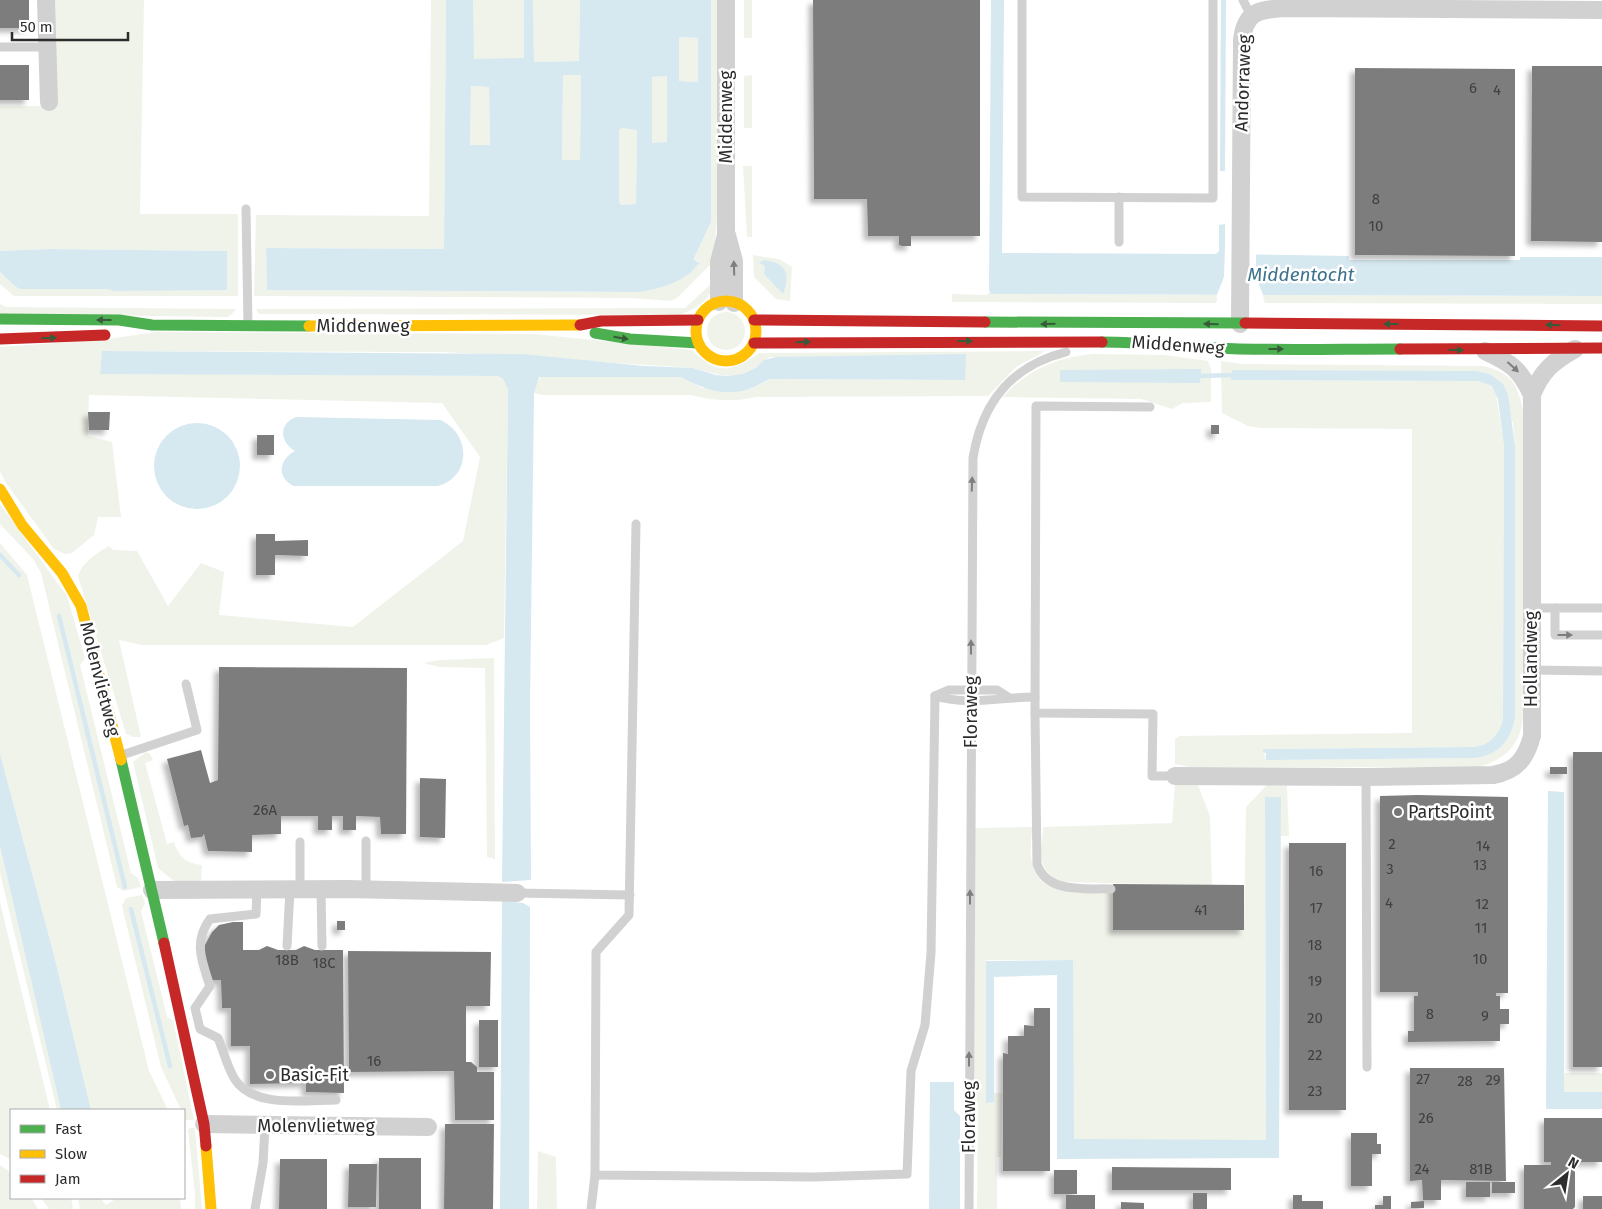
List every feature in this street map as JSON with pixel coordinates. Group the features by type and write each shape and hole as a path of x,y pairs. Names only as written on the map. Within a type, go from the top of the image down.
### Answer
{"street":[{"path":"46,0 49,102"},
{"name":"Middenweg","path":"726,0 726,235 719,262 727,302"},
{"name":"Andorraweg","path":"1240,324 1242,40 1247,8 1261,10 1376,4 1602,10"},
{"path":"727,302 746,309 754,320 756,335 754,343 744,355 730,361 715,359 702,349 698,343 696,331 698,320 707,309 727,302"},
{"name":"Middenweg","path":"0,319 119,320 152,326"},
{"name":"Middenweg","path":"0,339 98,336 152,326 573,327 600,322 698,320"},
{"name":"Middenweg","path":"754,320 1602,326"},
{"name":"Middenweg","path":"573,327 630,339 698,343"},
{"name":"Middenweg","path":"754,343 1134,342 1158,346 1483,350 1602,348"},
{"name":"Hollandweg","path":"1175,776 1366,777 1493,775 1513,768 1526,755 1532,736 1532,396 1545,370 1554,360 1577,348"},
{"name":"Hollandweg","path":"1483,350 1506,361 1517,369 1532,396"},
{"name":"Molenvlietweg","path":"0,489 22,524 62,573 81,606 92,642 152,890 204,1124 211,1209"},
{"path":"152,890 366,890 517,893"},
{"name":"Molenvlietweg","path":"204,1124 428,1127"}],"lane":[{"path":"1022,0 1022,197 1213,198 1213,0"},
{"path":"0,46 47,47"},
{"path":"1119,197 1119,242"},
{"path":"246,210 248,325"},
{"name":"Floraweg","path":"969,1209 973,458 978,433 988,410 1002,390 1014,377 1044,358 1070,351 1144,350 1158,346"},
{"path":"1111,889 1061,887 1052,884 1039,871 1037,864 1035,713 1036,406 1150,407"},
{"path":"591,1209 595,1175 596,952 629,915 636,524"},
{"path":"1531,608 1602,608"},
{"path":"1555,608 1555,635 1602,636"},
{"path":"1531,670 1602,671"},
{"path":"119,756 197,730 186,684"},
{"path":"935,696 949,690 997,690 1008,697"},
{"path":"935,696 949,700 971,701 998,701 1008,697 1035,697"},
{"path":"595,1175 812,1177 907,1174 911,1071 925,1025 931,953 935,696"},
{"path":"1035,713 1153,714 1152,776 1175,776"},
{"path":"1366,777 1367,1067"},
{"path":"366,841 366,890"},
{"path":"287,946 300,842"},
{"path":"179,1014 195,1008 210,986 199,947 202,930 210,919 256,914 257,890"},
{"path":"321,890 322,946"},
{"path":"517,893 630,895"},
{"path":"195,1008 200,1029 218,1038 234,1078 246,1091 266,1098 336,1100"},
{"path":"254,1209 263,1163 265,1126"}],"shaded area":[{"path":"55,0 144,0 140,214 238,214 238,296 14,296 0,284 0,272 16,287 107,289 114,291 227,289 227,251 48,249 0,251 0,106 54,106"},
{"path":"431,0 446,0 444,249 266,248 267,290 639,292 666,286 684,278 700,262 694,261 694,258 711,222 711,0 718,0 718,206 714,255 711,264 677,298 671,301 632,298 254,296 256,215 429,216"},
{"path":"473,0 524,0 524,59 473,59"},
{"path":"533,0 580,0 579,61 534,62"},
{"path":"744,0 752,0 752,38 744,38"},
{"path":"679,37 698,38 698,82 679,81"},
{"path":"563,75 581,75 580,160 562,160"},
{"path":"752,75 752,128 744,128 744,76"},
{"path":"668,76 667,143 652,143 652,77"},
{"path":"471,86 489,87 490,145 470,145"},
{"path":"622,128 637,130 636,204 621,205 619,202 619,130"},
{"path":"743,166 752,166 752,237 747,237"},
{"path":"753,255 779,259 792,267 790,301 776,299 754,277"},
{"path":"712,283 709,294 701,304 679,315 259,314 256,309 685,308"},
{"path":"989,292 991,294 1218,295 1216,303 952,302 952,294 987,295"},
{"path":"1262,295 1602,296 1602,304 1265,303"},
{"path":"0,304 6,307 237,309 228,317 0,314"},
{"path":"726,312 740,317 745,331 740,345 726,350 712,345 707,331 712,317"},
{"path":"157,332 534,334 692,350 709,364 725,368 741,364 759,353 1046,351 1016,367 988,396 756,397 739,400 715,400 691,395 543,395 534,393 535,383 542,376 681,377 702,388 750,389 771,379 965,380 770,357 747,373 731,376 693,368 444,352 103,351 100,373 498,376 503,379 508,388 504,638 486,645 142,645 119,640 141,737 133,737 126,734 78,576 90,558 109,546 113,550 137,551 168,606 201,563 224,572 219,615 353,627 463,541 480,457 442,403 89,395 88,436 112,442 121,517 98,517 94,535 72,553 65,554 54,549 6,483 0,471 0,347 100,340"},
{"path":"1093,354 1164,355 1208,361 1211,369 1211,402 1183,403 1172,409 1141,399 1003,397 1022,379 1044,366 1067,358","holes":["1060,370 1186,370 1189,383"]},
{"path":"1221,361 1244,364 1483,366 1501,372 1512,381 1519,394 1524,413 1523,714 1516,742 1504,755 1497,760 1478,767 1190,767 1175,764 1175,739 1180,736 1412,733 1412,429 1261,428 1248,426 1222,413","holes":["1232,371 1477,371 1490,374 1513,423 1515,446 1515,717 1511,733 1495,750 1480,757 1472,758 1266,760 1263,749 1474,747 1485,744 1497,734 1503,718 1504,447 1496,393 1492,386 1478,381 1232,380"]},
{"path":"0,504 67,596 85,658 80,665 131,873 138,878 141,887 123,891 117,887 41,573 34,560 0,524"},
{"path":"0,543 27,575 149,1071 168,1109 91,1109 54,955 0,754"},
{"path":"494,658 495,859 487,857 485,668 439,667 423,663 440,660"},
{"path":"146,752 150,754 153,760 145,763 167,844 174,842 178,852 184,859 202,865 201,883 174,881 158,868 133,762"},
{"path":"1175,783 1198,785 1210,816 1212,885 1059,882 1046,870 1041,852 1043,827 1172,823"},
{"path":"1267,785 1287,786 1289,836 1281,836 1281,797 1265,797 1266,1140 1073,1140 1073,960 986,960 986,1088 993,1098 994,1093 1002,1093 1001,1157 997,1157 997,1209 977,1209 978,1106 974,1104 975,828 1032,827 1031,859 1037,875 1044,883 1065,891 1113,893 1113,929 1244,930 1246,807"},
{"path":"0,846 61,1109 57,1109 0,873"},
{"path":"142,895 145,903 141,911 167,1017 173,1020 194,1120 185,1120 185,1109 181,1109 161,1067 122,906 126,898"},
{"path":"0,902 50,1109 10,1109 10,1159 0,1154"},
{"path":"1564,1073 1602,1073 1602,1092 1564,1092"},
{"path":"195,1128 202,1209 195,1209 188,1130"},
{"path":"538,1151 556,1157 557,1209 537,1209"},
{"path":"0,1165 10,1172 10,1199 32,1199 38,1209 0,1209"},
{"path":"42,1199 71,1199 73,1209 49,1209"},
{"path":"78,1199 101,1199 106,1205 114,1199 180,1199 181,1209 80,1209"}],"water":[{"path":"446,0 473,0 474,59 524,58 524,0 533,0 534,62 579,61 580,0 711,0 711,222 694,258 694,260 700,263 691,273 666,286 639,292 267,290 266,248 444,249","holes":["679,37 698,38 698,82 679,81","563,75 581,75 580,160 562,160","667,76 667,142 652,143 652,77","471,86 489,87 490,145 470,145","622,128 637,130 636,204 621,205 619,202 619,130"]},
{"name":"Middentocht","path":"991,0 1004,0 1002,253 1216,254 1219,251 1219,225 1225,224 1225,254 1349,256 1349,260 1520,260 1520,257 1602,257 1602,296 991,294 989,290"},
{"path":"1221,0 1226,0 1225,171 1220,171"},
{"path":"48,249 227,251 227,290 114,291 107,289 21,289 16,287 0,272 0,251"},
{"path":"764,260 771,261 785,270 786,280 783,294 764,274 765,266 759,263"},
{"path":"102,351 522,354 644,366 693,368 716,375 728,376 743,374 756,368 764,360 776,357 966,354 965,380 771,379 752,388 722,392 697,385 681,377 539,377 534,393 530,705 531,880 502,882 508,389 503,379 498,376 100,374"},
{"path":"1201,369 1200,383 1060,382 1060,370"},
{"path":"1232,370 1477,371 1490,374 1503,384 1508,395 1515,446 1515,717 1506,740 1495,751 1488,755 1472,758 1273,760 1266,760 1266,753 1263,752 1263,749 1474,747 1485,744 1497,734 1503,718 1504,447 1498,399 1492,386 1478,381 1231,380"},
{"path":"296,417 440,420 450,426 458,435 462,444 462,465 457,474 449,481 438,486 294,486 288,483 282,474 283,463 295,451 286,443 283,433 286,424"},
{"path":"197,423 213,426 221,430 233,442 237,450 240,466 237,482 233,490 221,502 213,506 197,509 181,506 173,502 161,490 157,482 154,466 157,450 161,442 173,430 181,426"},
{"path":"0,754 54,955 91,1109 61,1109 0,846"},
{"path":"1548,791 1564,792 1564,1092 1602,1092 1602,1109 1546,1109"},
{"path":"1265,797 1281,797 1279,1158 1057,1159 1057,975 994,977 994,1102 986,1103 986,961 1073,960 1074,1139 1266,1140"},
{"path":"502,901 523,903 530,907 529,1209 500,1209"},
{"path":"930,1082 954,1082 954,1110 960,1116 960,1209 929,1209"}],"pier":[{"path":"1225,245 1228,245 1227,251 1256,252 1256,277 1264,297 1216,297 1224,277"}],"building":[{"path":"0,0 29,0 29,28 0,28"},
{"path":"813,0 980,0 980,236 911,236 911,246 902,246 899,245 899,236 868,236 867,199 814,199"},
{"path":"0,65 29,65 29,100 0,100"},
{"path":"1532,66 1602,66 1602,242 1531,241"},
{"path":"1355,68 1515,69 1515,256 1355,255"},
{"path":"88,412 110,412 109,430 89,430"},
{"path":"1211,425 1219,425 1219,434 1211,434"},
{"path":"257,435 274,435 274,455 257,455"},
{"path":"256,534 275,534 275,541 308,540 308,556 275,555 275,575 256,575"},
{"path":"219,667 407,668 406,834 381,834 380,817 356,816 356,830 343,830 343,816 332,816 332,830 318,830 318,816 281,816 281,834 252,835 252,852 208,851 204,834 202,837 191,838 188,825 184,826 167,759 201,750 210,783 218,780"},
{"path":"1573,752 1602,752 1602,1067 1573,1067"},
{"path":"1550,767 1567,767 1567,774 1550,774"},
{"path":"420,778 446,779 445,838 420,837"},
{"path":"1380,796 1508,797 1508,993 1496,993 1496,996 1500,996 1500,1009 1509,1009 1509,1024 1500,1024 1500,1041 1408,1042 1408,1031 1414,1031 1414,996 1418,996 1418,992 1380,992"},
{"path":"1289,843 1346,843 1346,1110 1289,1110"},
{"path":"1113,884 1244,885 1244,930 1113,930"},
{"path":"337,921 345,921 345,930 337,930"},
{"path":"243,922 243,950 259,950 267,946 278,950 296,950 304,946 315,950 343,950 344,1093 306,1092 306,1083 250,1084 250,1046 231,1046 231,1008 222,1008 221,980 212,980 205,956 205,945 212,932 219,925"},
{"path":"348,951 491,952 490,1006 466,1006 466,1062 471,1062 477,1067 477,1072 494,1072 494,1120 455,1120 454,1071 349,1072"},
{"path":"1034,1008 1050,1008 1050,1171 1003,1171 1003,1053 1008,1054 1008,1036 1024,1036 1024,1025 1034,1026"},
{"path":"479,1020 498,1020 498,1067 479,1067"},
{"path":"1410,1068 1504,1068 1506,1181 1441,1180 1441,1200 1423,1200 1422,1180 1410,1181"},
{"path":"1544,1118 1602,1118 1602,1162 1575,1162 1575,1207 1573,1209 1524,1209 1524,1165 1551,1165 1551,1162 1544,1162"},
{"path":"445,1124 494,1124 493,1209 444,1209"},
{"path":"1351,1133 1377,1133 1377,1144 1381,1144 1381,1154 1372,1154 1372,1186 1351,1186"},
{"path":"379,1158 421,1158 421,1209 379,1209"},
{"path":"280,1159 327,1159 327,1209 279,1209"},
{"path":"349,1164 377,1164 376,1207 348,1207"},
{"path":"1112,1167 1231,1168 1231,1190 1112,1190"},
{"path":"1054,1170 1077,1170 1077,1194 1054,1194"},
{"path":"1466,1182 1490,1182 1490,1197 1466,1197"},
{"path":"1492,1182 1515,1182 1515,1193 1492,1193"},
{"path":"1193,1193 1207,1193 1207,1209 1193,1209"},
{"path":"1066,1195 1095,1195 1095,1209 1066,1209"},
{"path":"1293,1195 1302,1195 1302,1201 1323,1201 1323,1209 1293,1209"},
{"path":"1383,1196 1391,1196 1391,1209 1375,1209 1375,1205 1383,1205"},
{"path":"1583,1196 1602,1196 1602,1209 1583,1209"},
{"path":"1424,1201 1424,1208 1411,1208 1411,1202"},
{"path":"1121,1202 1144,1203 1144,1209 1121,1209"}],"waterway":[{"path":"1196,376 1236,375"},
{"path":"0,555 19,575"},
{"path":"59,616 125,887"},
{"path":"131,909 170,1066"}],"traffic: fast":[{"path":"0,319 119,320 152,325 309,326"},
{"path":"985,322 1245,323"},
{"path":"595,333 630,339 698,343"},
{"path":"1102,342 1239,349 1400,349"},
{"path":"121,760 164,943"}],"traffic: slow":[{"path":"726,301 743,306 751,314 756,331 751,348 743,356 726,361 709,356 701,348 696,331 701,314 709,306 726,301"},
{"path":"309,326 580,325"},
{"path":"0,489 22,525 62,573 81,606 121,760"},
{"path":"206,1146 211,1209"}],"traffic: jam":[{"path":"580,325 601,321 698,320"},
{"path":"754,320 985,322"},
{"path":"1245,323 1602,326"},
{"path":"0,339 105,335"},
{"path":"754,343 1102,342"},
{"path":"1400,349 1602,348"},
{"path":"164,943 204,1124 206,1146"}],"place":[{"name":"PartsPoint","path":"1398,812"},
{"name":"Basic-Fit","path":"270,1075"}]}
